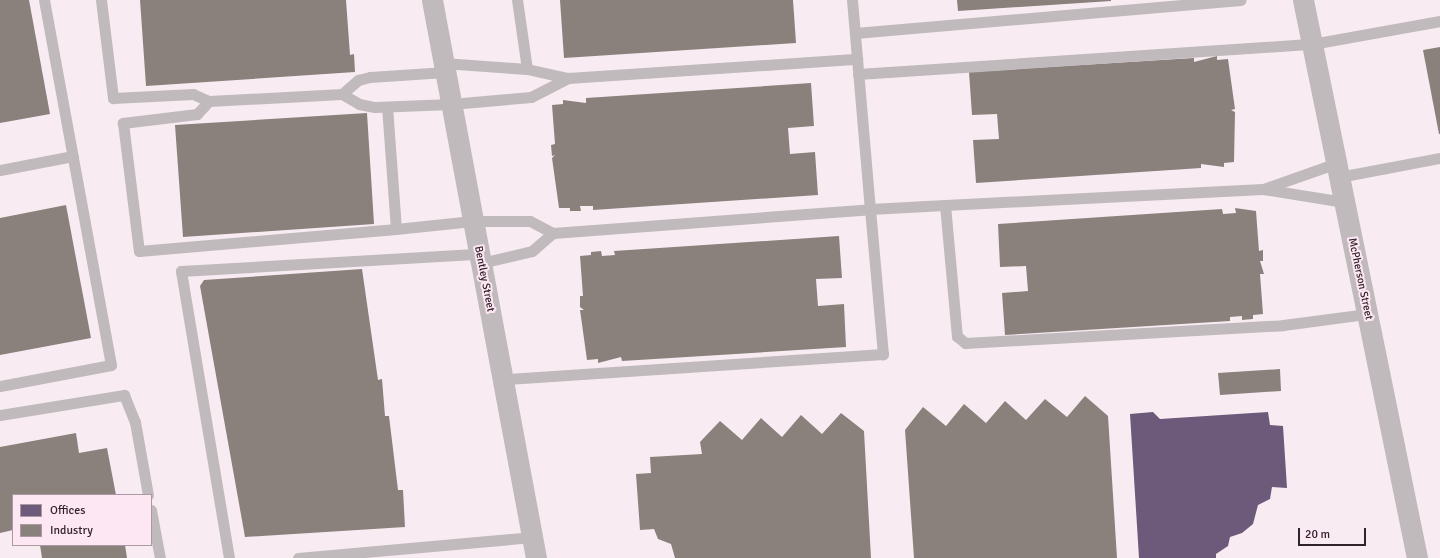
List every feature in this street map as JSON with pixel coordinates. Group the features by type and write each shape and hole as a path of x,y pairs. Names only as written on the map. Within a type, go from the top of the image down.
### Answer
{"street":[{"name":"Bentley Street","path":"432,0 536,558"},
{"name":"McPherson Street","path":"1303,0 1417,558"}],"lane":[{"path":"0,386 111,365 44,0"},
{"path":"101,0 113,98 193,94 209,101 342,94 359,104 387,107 451,104 531,97 568,78"},
{"path":"517,0 527,69"},
{"path":"503,379 883,354 852,0"},
{"path":"855,33 1241,0"},
{"path":"858,74 1312,44 1440,21"},
{"path":"342,94 358,80 444,67 527,69 568,78 857,59"},
{"path":"209,101 197,114 123,123 139,251 473,221 530,221 553,233 870,209 1263,189 1338,170 1440,158"},
{"path":"387,107 396,229"},
{"path":"0,170 73,156"},
{"path":"1263,189 1344,202"},
{"path":"945,205 957,336 965,343 1283,325 1367,314"},
{"path":"229,558 181,271 480,259 532,251 553,233"},
{"path":"0,415 124,395 135,422 148,494"},
{"path":"152,515 160,558"},
{"path":"298,558 532,537"}],"building: Offices":[{"path":"1153,412 1160,419 1268,412 1270,425 1283,426 1287,488 1272,487 1270,499 1258,505 1253,524 1242,533 1230,537 1228,546 1216,554 1216,558 1139,558 1130,414"}],"building: Industry":[{"path":"0,0 29,0 50,114 0,123"},
{"path":"140,0 346,0 350,55 354,54 355,72 146,86"},
{"path":"560,0 793,0 796,43 564,58"},
{"path":"957,0 1111,0 1111,1 958,11"},
{"path":"1440,47 1440,134 1439,134 1423,50"},
{"path":"1217,56 1217,60 1228,59 1235,109 1231,110 1235,112 1234,162 1224,163 1224,167 1201,164 1201,168 976,183 973,140 999,139 997,114 972,115 969,72 1194,58 1194,62"},
{"path":"811,83 814,126 788,128 790,154 815,152 818,195 593,210 593,206 580,206 581,211 570,211 570,208 559,208 552,158 555,155 552,156 551,145 555,144 552,105 563,104 563,100 586,103 586,98"},
{"path":"367,113 374,224 183,237 175,125"},
{"path":"66,205 91,338 0,355 0,218"},
{"path":"1235,208 1256,211 1259,251 1263,250 1263,261 1260,261 1264,274 1260,274 1263,314 1253,315 1253,319 1242,320 1242,316 1230,317 1230,321 1005,335 1002,293 1028,291 1026,266 1000,267 998,224 1222,209 1223,214 1236,213"},
{"path":"839,236 842,278 816,279 818,306 844,304 846,347 622,361 621,357 598,363 598,359 587,360 580,310 584,310 580,307 580,296 583,296 580,256 591,255 591,252 601,251 602,256 615,255 614,251"},
{"path":"362,269 378,380 382,379 385,416 389,416 398,490 403,490 405,527 245,537 200,286 204,280"},
{"path":"1280,369 1281,391 1220,395 1218,373"},
{"path":"1085,396 1108,416 1117,558 914,558 905,430 923,407 946,426 964,404 986,423 1005,401 1026,420 1045,399 1067,417"},
{"path":"841,413 864,431 871,558 675,558 671,544 658,539 654,529 640,530 636,474 651,473 650,457 702,454 700,442 720,421 742,440 761,418 782,437 801,415 822,434"},
{"path":"76,433 79,453 107,448 116,494 12,494 12,530 0,533 0,447"},
{"path":"40,546 125,546 127,558 42,558"}]}
